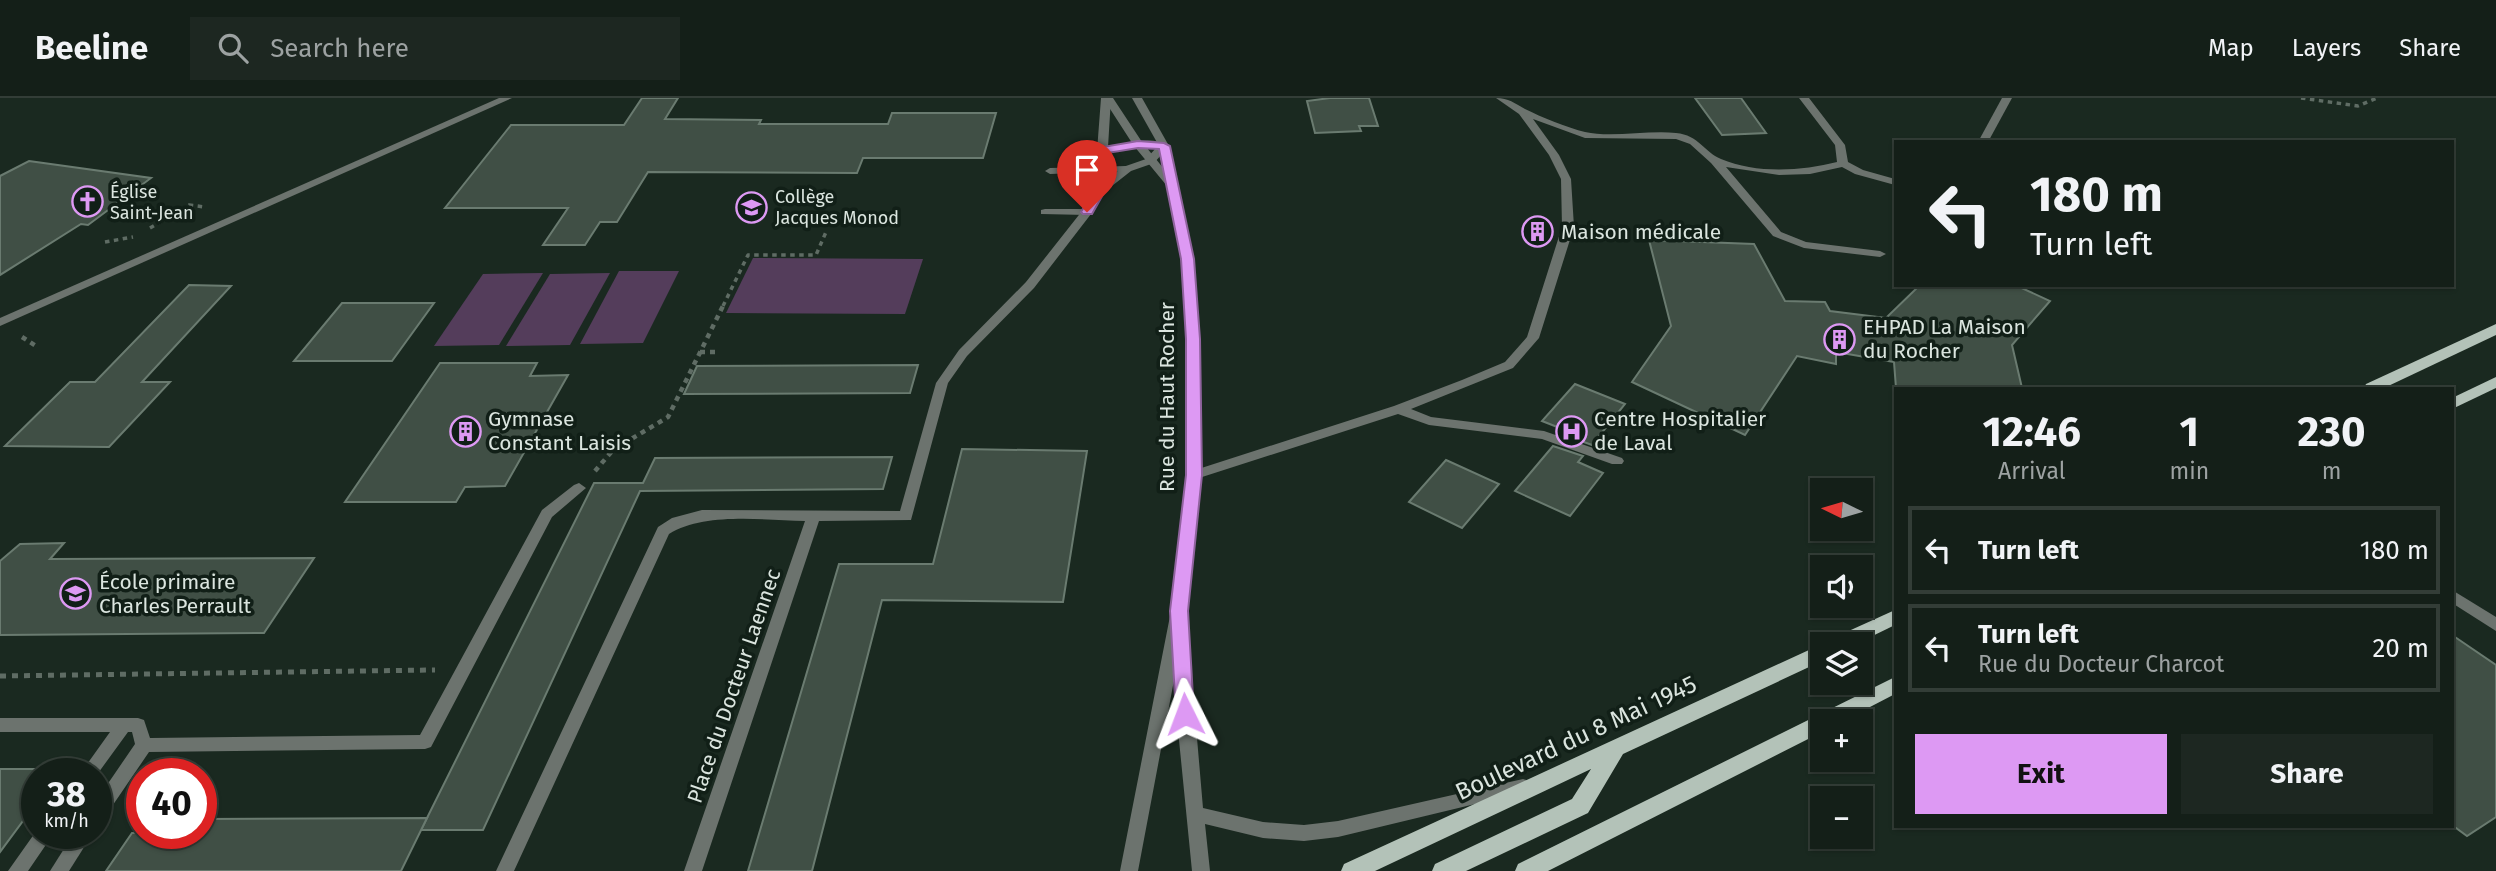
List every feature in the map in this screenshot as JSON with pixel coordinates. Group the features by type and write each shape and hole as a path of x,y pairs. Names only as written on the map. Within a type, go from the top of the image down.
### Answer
{"main road":[{"path":"2374,387 2496,329"},
{"path":"2454,403 2496,382"},
{"path":"1863,632 1894,617"},
{"name":"Boulevard du 8 Mai 1945","path":"1352,871 1615,751 1810,658"},
{"path":"1848,709 1894,686"},
{"path":"1526,871 1810,729"},
{"path":"1443,871 1580,806 1615,751"}],"street":[{"path":"0,322 507,98"},
{"path":"1099,191 1107,98"},
{"name":"Rue du Haut Rocher","path":"1107,98 1150,161 1170,184"},
{"name":"Rue du Haut Rocher","path":"1129,871 1179,611 1194,475 1193,339 1188,259 1164,146 1138,98"},
{"path":"1501,98 1523,111 1585,135 1677,136 1694,142 1715,161 1777,234 1804,245 1880,254"},
{"path":"1804,98 1839,145 1843,164"},
{"path":"1984,140 2007,98"},
{"path":"1194,475 1399,409 1509,365 1533,338 1568,227 1566,179 1554,155 1523,111"},
{"path":"1101,151 1138,144 1164,146"},
{"path":"505,871 663,531 677,522 702,515 906,516 942,383 963,352 1030,285 1087,212 1099,191 1128,169 1150,161 1164,146"},
{"path":"1715,161 1736,167 1783,173 1815,171 1843,164 1859,172 1894,182"},
{"path":"1050,171 1128,169"},
{"path":"1045,212 1087,212"},
{"path":"1399,409 1429,421 1544,435 1617,461"},
{"path":"144,745 425,743 547,514 579,488"},
{"name":"Place du Docteur Laennec","path":"693,871 814,515"},
{"path":"2454,597 2496,625"},
{"name":"Rue du Haut Rocher","path":"1179,611 1187,740 1201,871"},
{"path":"100,758 124,724"},
{"path":"0,725 138,725 144,745"},
{"path":"112,792 144,745"},
{"path":"1196,814 1263,830 1304,833 1338,829 1555,778"},
{"path":"17,871 33,849"},
{"path":"59,871 74,849"}],"path":[{"path":"2301,98 2358,106 2376,98"},
{"path":"148,230 189,205 201,206"},
{"path":"579,488 613,450 671,417 747,254 816,255 826,232"},
{"path":"105,242 137,236"},
{"path":"22,337 36,346"},
{"path":"700,352 715,352"},
{"path":"0,676 464,669"}],"shaded area":[{"path":"753,258 923,259 905,314 726,313"},
{"path":"619,271 679,271 643,343 580,344"},
{"path":"543,273 499,345 434,346 483,274"},
{"path":"610,273 570,345 506,346 550,274"}],"building":[{"path":"642,98 678,98 665,119 761,120 759,124 888,124 892,113 996,113 983,158 863,158 857,173 648,172 617,222 600,222 585,245 543,245 568,208 445,208 511,125 624,125"},
{"path":"1369,98 1378,126 1359,126 1361,131 1315,133 1307,101"},
{"path":"1695,98 1741,98 1766,133 1722,135"},
{"name":"Église Saint-Jean","path":"29,161 151,178 88,225 81,224 0,275 0,176"},
{"name":"EHPAD La Maison du Rocher","path":"1649,240 1754,244 1785,301 1825,302 1830,311 1886,318 1918,287 2019,287 2050,301 2012,345 2022,387 1896,387 1894,362 1836,352 1836,364 1797,356 1745,435 1632,382 1671,326"},
{"path":"189,285 231,286 142,382 170,382 109,447 5,446 70,382 95,382"},
{"path":"342,303 434,303 392,361 294,361"},
{"name":"Gymnase Constant Laisis","path":"440,363 537,363 530,376 568,375 505,486 465,487 456,502 345,502"},
{"path":"918,365 910,393 684,394 697,366"},
{"path":"1575,384 1625,404 1592,445 1562,434 1565,430 1542,421"},
{"path":"1553,446 1583,456 1578,462 1603,473 1570,516 1515,491"},
{"path":"962,449 1087,451 1063,602 882,600 812,871 748,871 839,564 933,564"},
{"path":"892,457 883,489 640,491 483,830 421,830 594,483 643,483 655,458"},
{"path":"1446,460 1499,484 1462,528 1409,502"},
{"path":"64,543 50,559 314,558 264,633 0,635 0,561 20,544"},
{"path":"2454,636 2496,665 2496,817 2467,836 2454,826"},
{"path":"0,769 21,769 21,824 0,852"},
{"path":"427,818 401,871 106,871 126,842 126,849 217,849 217,819"}],"place":[{"name":"Église Saint-Jean","path":"87,202"},
{"name":"Collège Jacques Monod","path":"752,207"},
{"name":"Maison médicale","path":"1538,232"},
{"name":"EHPAD La Maison du Rocher","path":"1840,339"},
{"name":"Gymnase Constant Laisis","path":"465,431"},
{"name":"Centre Hospitalier de Laval","path":"1571,431"},
{"name":"École primaire Charles Perrault","path":"76,594"}],"route":[{"path":"1087,212 1099,191 1101,151 1138,144 1164,146 1188,259 1193,339 1194,475 1179,611 1185,714"}]}
